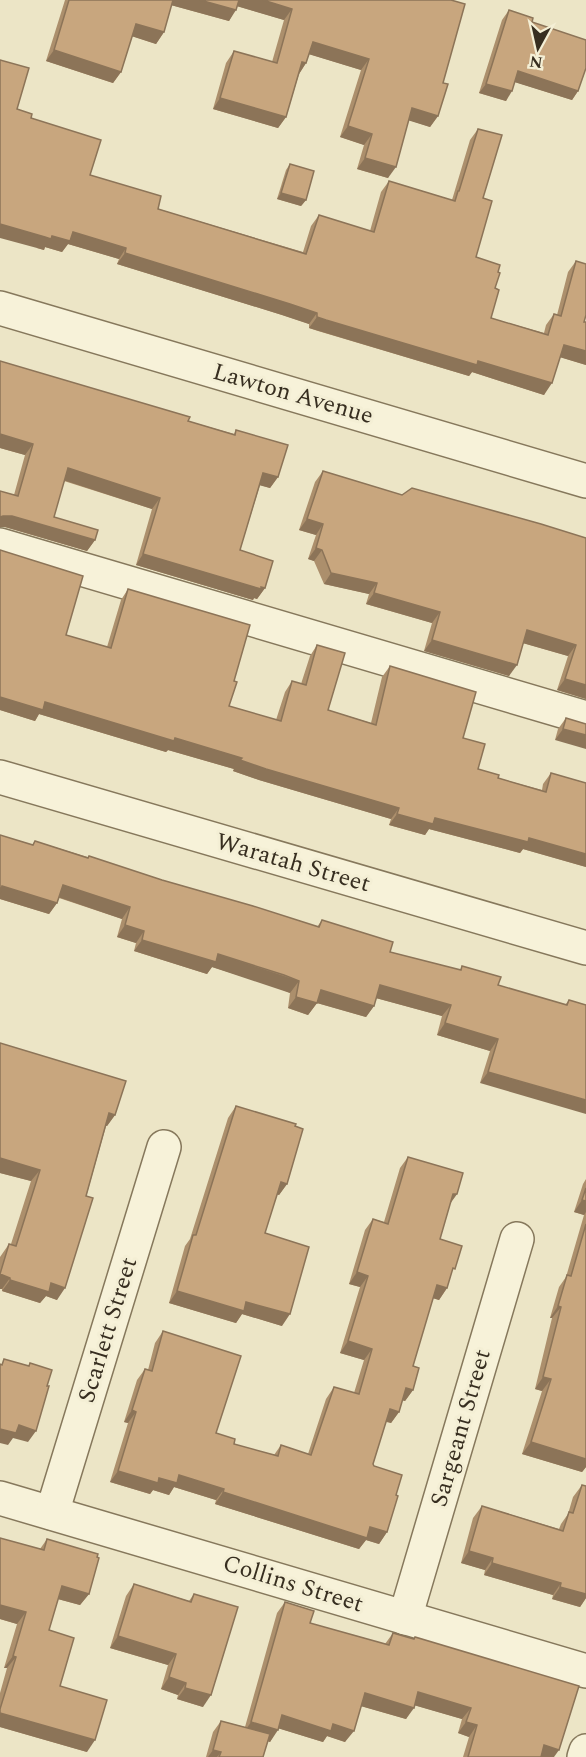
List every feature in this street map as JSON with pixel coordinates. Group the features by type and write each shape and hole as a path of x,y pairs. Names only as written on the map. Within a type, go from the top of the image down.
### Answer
{"street":[{"name":"Lawton Avenue","path":"0,308 586,481"},
{"path":"0,545 586,718"},
{"name":"Waratah Street","path":"0,777 586,948"},
{"name":"Scarlett Street","path":"52,1513 164,1146"},
{"name":"Sargeant Street","path":"405,1618 517,1239"},
{"name":"Collins Street","path":"0,1498 586,1671"},
{"path":"584,1757 586,1751"}],"building":[{"path":"69,0 173,0 164,32 136,24 121,72 54,50"},
{"path":"200,0 239,0 236,10"},
{"path":"263,0 451,0 465,4 443,83 448,84 438,116 412,108 396,167 365,158 372,134 348,126 369,59 313,42 306,63 302,62 286,117 220,98 234,51 277,63 292,9"},
{"path":"509,10 533,18 532,22 586,40 586,68 578,91 518,71 512,91 486,84"},
{"path":"0,60 29,68 17,109 32,114 31,118 101,140 90,175 161,196 158,209 306,254 319,215 374,232 389,181 455,201 478,129 502,135 483,198 492,201 476,257 500,265 495,288 499,290 491,318 548,335 554,314 561,316 576,261 586,264 584,322 586,322 586,351 564,345 552,383 478,361 477,365 326,320 317,317 317,313 125,253 126,248 73,232 70,241 52,236 51,239 0,224"},
{"path":"290,164 314,171 306,200 281,193"},
{"path":"0,361 190,417 188,421 235,435 236,430 288,445 278,477 263,473 240,550 273,561 265,588 261,587 261,589 143,554 160,498 68,468 54,517 98,530 95,540 12,516 0,517 0,491 18,496 33,444 0,434"},
{"path":"323,471 402,495 412,488 586,538 586,685 565,679 576,645 527,630 517,665 432,640 440,612 374,593 377,583 331,573 322,550 316,548 323,524 307,519"},
{"path":"0,550 83,576 66,635 111,648 128,589 250,625 229,706 281,721 292,681 306,685 317,645 345,653 328,710 376,725 390,666 476,692 463,738 485,744 478,769 499,775 498,778 546,792 551,773 586,783 586,854 529,838 528,842 435,818 433,824 397,814 399,808 266,769 240,760 242,758 175,738 174,741 45,702 43,710 0,697"},
{"path":"566,718 586,724 586,735 563,729"},
{"path":"0,835 33,845 35,841 88,858 89,856 319,927 322,920 393,942 390,952 461,970 462,966 501,977 498,985 567,1005 569,1000 586,1005 586,1100 488,1072 498,1039 445,1023 451,1005 380,985 374,1006 321,990 317,1003 296,997 299,981 284,975 218,954 216,962 142,940 144,931 125,925 130,907 63,885 57,903 2,886 0,893"},
{"path":"0,1043 126,1081 115,1115 109,1113 86,1196 93,1198 65,1288 51,1283 49,1292 10,1280 0,1274 9,1244 16,1246 40,1170 0,1158"},
{"path":"236,1106 296,1124 295,1126 303,1129 287,1184 281,1182 265,1233 309,1247 290,1314 246,1302 244,1311 177,1291"},
{"path":"408,1157 463,1173 457,1194 453,1194 440,1239 462,1246 447,1288 437,1285 413,1366 419,1368 413,1390 406,1388 399,1412 390,1409 373,1464 402,1475 387,1532 370,1527 367,1538 223,1492 224,1489 179,1475 177,1483 159,1478 158,1483 118,1471 136,1412 132,1410 145,1369 152,1371 163,1331 241,1356 216,1433 235,1439 234,1444 278,1456 281,1445 311,1455 334,1387 359,1394 372,1349 348,1341 368,1276 357,1272 373,1219 388,1224"},
{"path":"586,1188 586,1201 582,1200"},
{"path":"586,1224 586,1459 531,1442 551,1379 543,1377 561,1307 558,1306 567,1275 571,1276"},
{"path":"4,1359 29,1366 30,1363 52,1370 36,1431 19,1425 16,1433 0,1429 0,1364 2,1365"},
{"path":"582,1485 586,1486 586,1594 560,1587 561,1583 492,1563 493,1558 469,1551 482,1506 563,1531 569,1512 573,1513"},
{"path":"0,1538 44,1550 47,1539 98,1554 99,1558 89,1594 62,1586 49,1630 74,1638 60,1686 107,1700 95,1740 0,1713 26,1612 0,1605"},
{"path":"134,1584 191,1602 194,1594 238,1607 211,1695 185,1688 186,1683 169,1677 176,1654 118,1636"},
{"path":"285,1602 314,1611 310,1623 389,1645 393,1633 414,1639 415,1637 579,1686 559,1750 544,1745 541,1757 468,1757 477,1725 466,1722 471,1708 418,1692 414,1708 365,1693 354,1731 333,1724 331,1731 282,1715 278,1730 251,1722"},
{"path":"221,1721 270,1734 263,1757 219,1757 221,1752 213,1750"}]}
